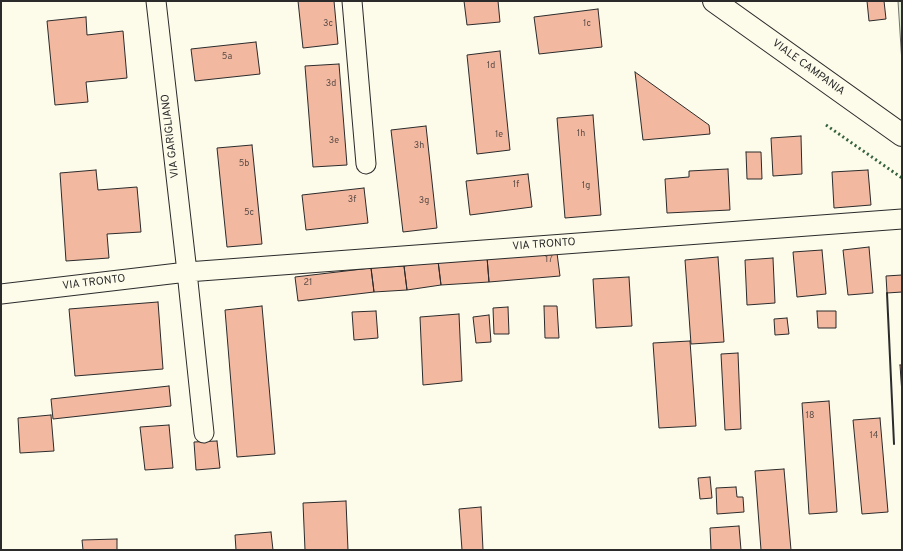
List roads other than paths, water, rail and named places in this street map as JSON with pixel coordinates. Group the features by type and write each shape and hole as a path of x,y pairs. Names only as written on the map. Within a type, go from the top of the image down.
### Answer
{"street":[{"name":"VIA GARIGLIANO","path":"156,1 187,272"},
{"path":"352,1 366,164"},
{"name":"VIALE CAMPANIA","path":"714,1 902,135"},
{"name":"VIA TRONTO","path":"1,294 187,272 902,219"},
{"path":"187,272 204,433"}]}
